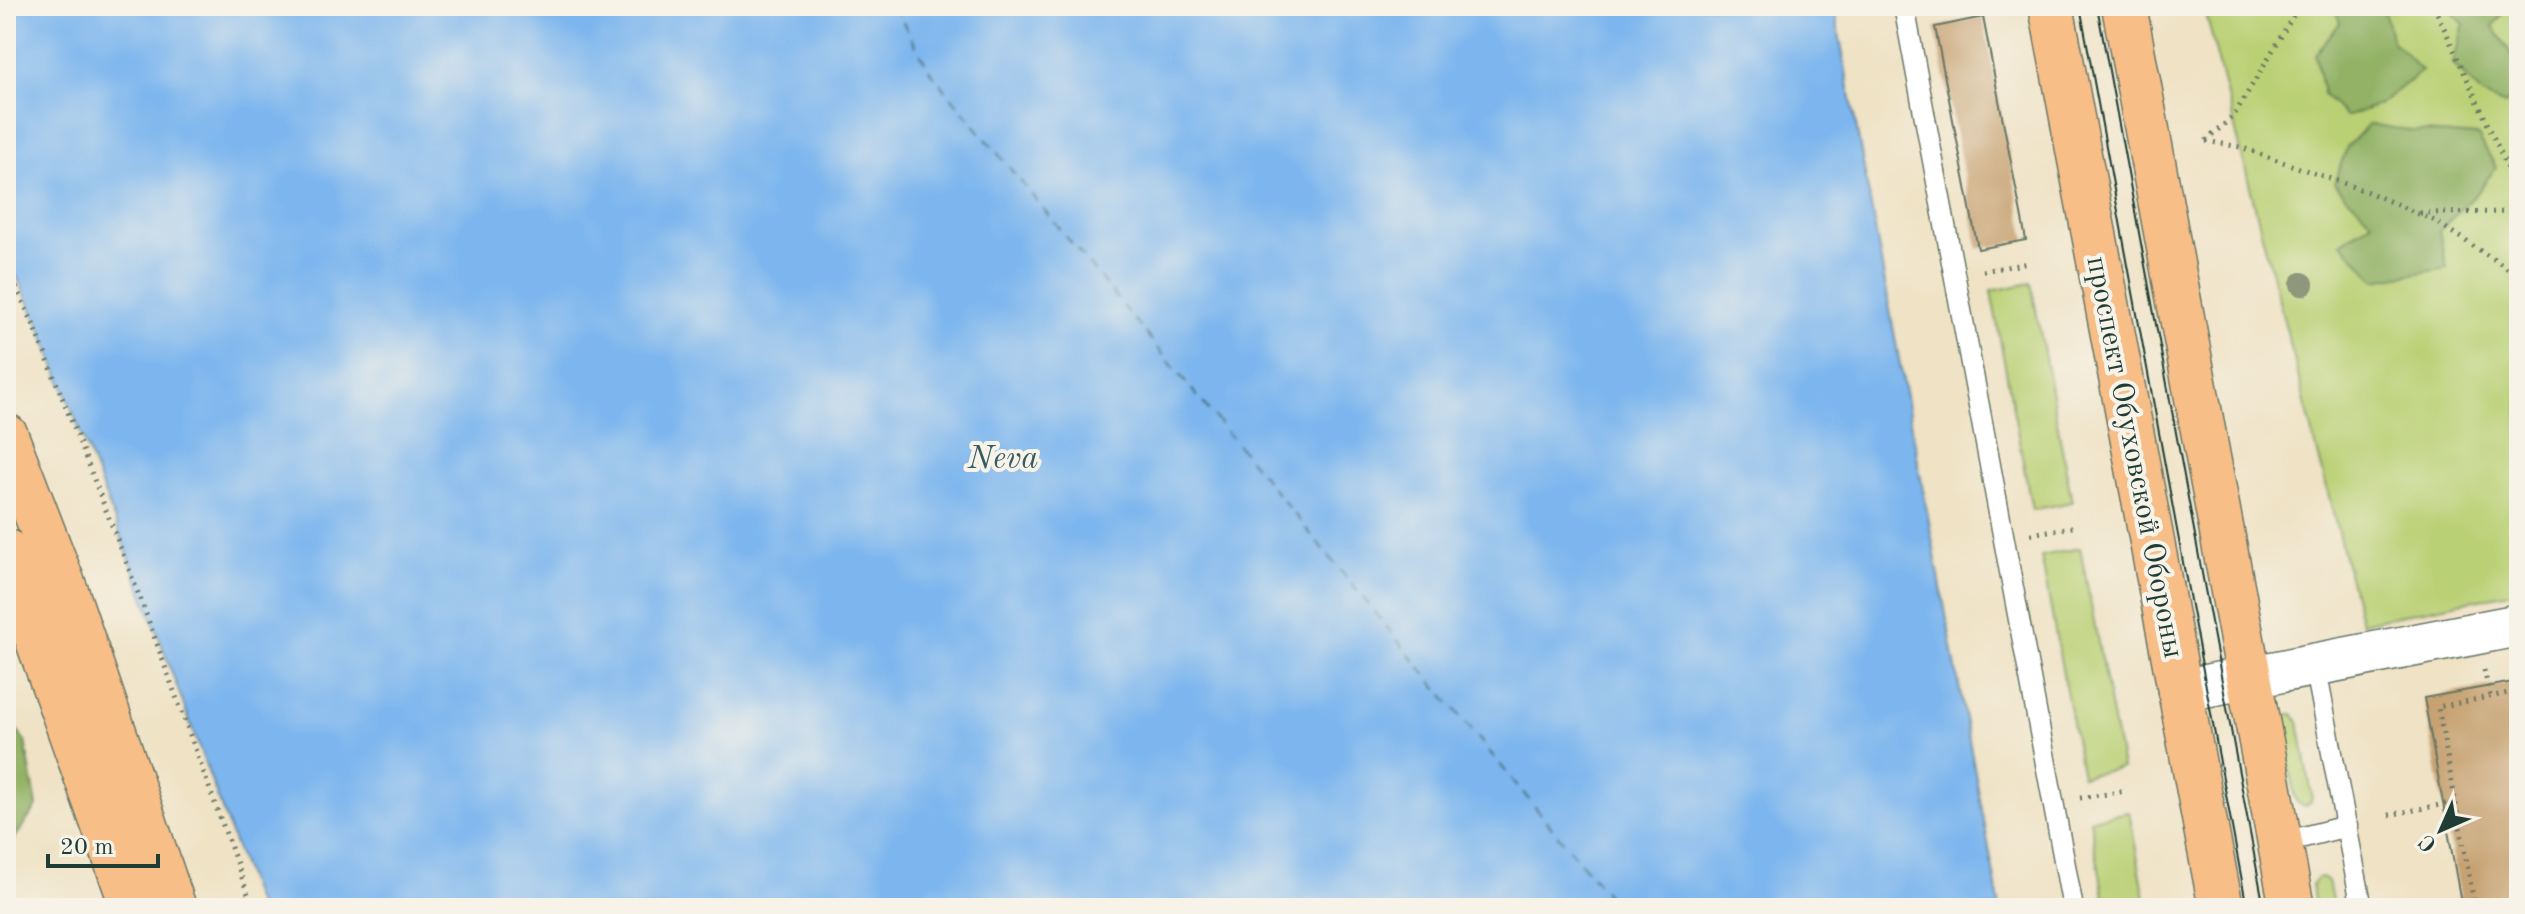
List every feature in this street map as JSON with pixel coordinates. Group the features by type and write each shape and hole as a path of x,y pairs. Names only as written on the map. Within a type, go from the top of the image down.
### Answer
{"main road":[{"name":"проспект Обуховской Обороны","path":"2051,6 2221,908"},
{"path":"2124,6 2292,908"},
{"path":"6,436 67,594 174,908"},
{"path":"6,551 133,908"}],"street":[{"path":"2179,691 2519,625"}],"lane":[{"path":"1904,6 2073,908"},
{"path":"2315,665 2362,908"},
{"path":"2280,843 2347,826"}],"path":[{"path":"2299,6 2235,114 2206,141 2240,147 2368,192 2417,213 2435,221 2519,276"},
{"path":"2434,6 2519,193"},
{"path":"2417,213 2519,212"},
{"path":"1970,273 2029,263"},
{"path":"6,265 36,330 131,574 253,908"},
{"path":"2018,537 2078,526"},
{"path":"2475,908 2438,707 2519,691"},
{"path":"2068,800 2127,791"},
{"path":"2389,815 2455,802"}],"green space":[{"path":"2204,6 2519,6 2519,591 2361,623"},
{"path":"2334,6 2383,6 2392,41 2422,71 2380,104 2346,117 2323,94 2315,55 2340,23"},
{"path":"2445,6 2508,6 2493,26 2519,66 2519,93 2505,105 2482,95 2453,64 2464,24"},
{"path":"2369,124 2478,136 2496,167 2477,193 2439,231 2447,268 2376,280 2341,243 2372,221 2334,183 2347,147"},
{"path":"2031,283 2072,502 2032,510 1991,291"},
{"path":"2080,548 2122,768 2082,776 2041,556"},
{"path":"2288,714 2293,714 2299,722 2312,796 2305,806 2295,799 2282,725"},
{"path":"6,717 25,741 37,806 6,851"},
{"path":"2129,812 2147,908 2106,908 2090,819"},
{"path":"2322,877 2328,882 2334,908 2315,908 2312,885"}],"water":[{"name":"Neva","path":"6,6 1834,6 2000,908 258,908 146,602 41,329 6,253"}],"building":[{"path":"1983,17 2026,240 1978,249 1935,27"},
{"path":"2519,681 2519,908 2462,908 2424,698"}],"ferry route":[{"path":"894,6 930,71 1618,908"}],"tram line":[{"path":"2080,6 2247,908"},
{"path":"2097,6 2264,908"}]}
